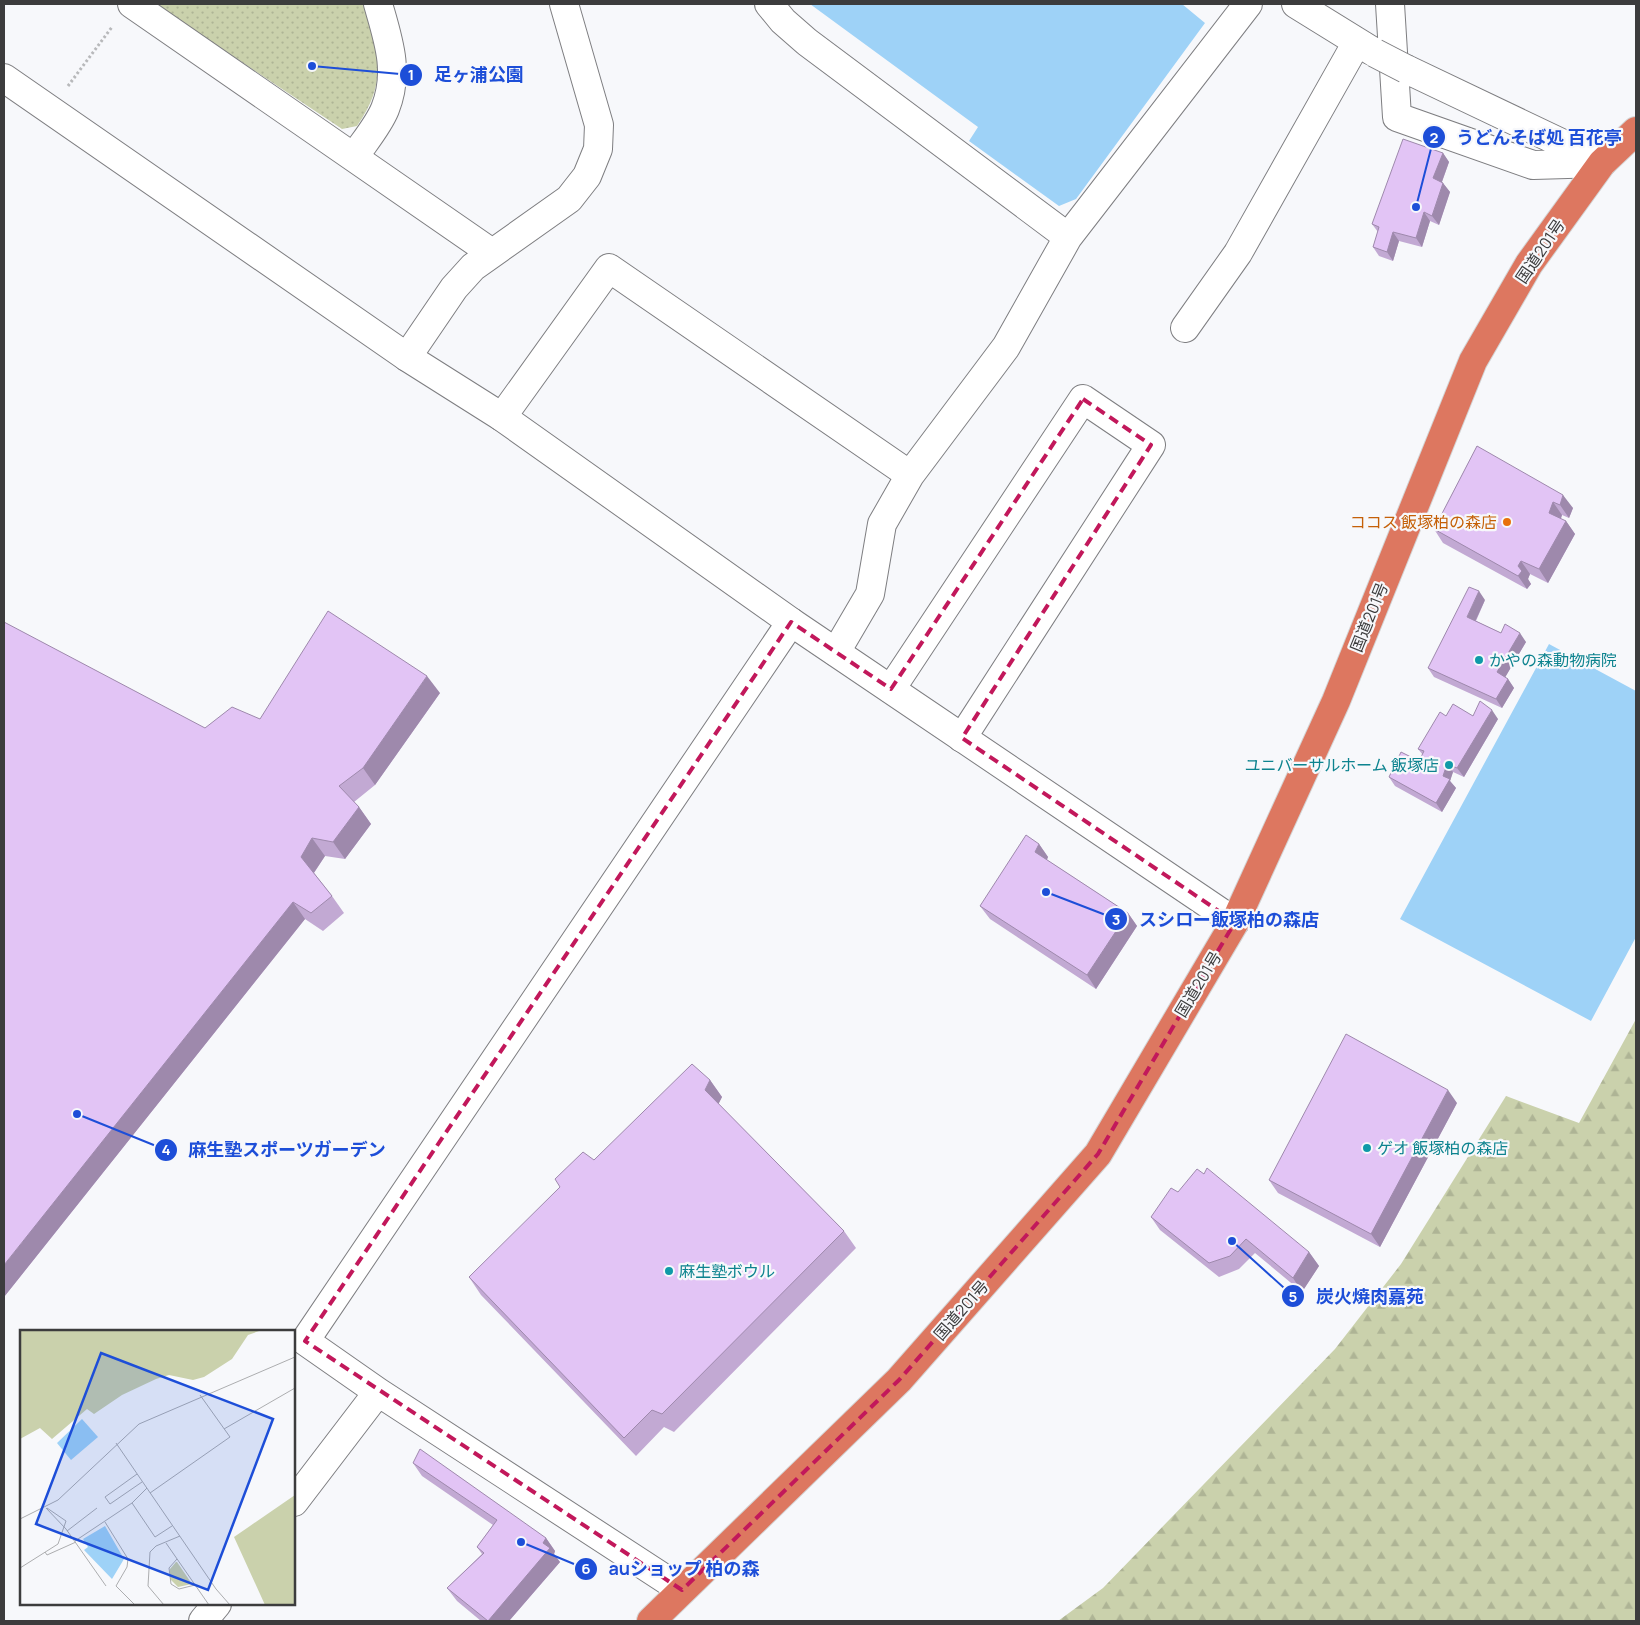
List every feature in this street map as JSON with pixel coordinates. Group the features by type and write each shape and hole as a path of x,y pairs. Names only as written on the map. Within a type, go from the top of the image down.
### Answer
{"highway":[{"name":"国道201号","path":"651,1621 899,1380 1098,1154 1235,922 1336,701 1473,361 1529,264 1602,163 1636,131"}],"street":[{"path":"132,4 492,253"},
{"path":"354,157 385,110 393,80 392,53 378,4"},
{"path":"406,357 454,288 473,266 569,199 587,176 598,149 599,125 564,4"},
{"path":"769,4 783,21 806,42 1068,237"},
{"path":"836,652 870,594 882,524 910,475 1006,347 1068,237 1248,4"},
{"path":"1296,4 1366,48 1406,69 1602,163"},
{"path":"1390,4 1397,117 1534,165 1602,163"},
{"path":"1185,328 1238,253 1366,48"},
{"path":"4,78 406,357 502,417 791,622 1235,922"},
{"path":"502,417 609,268 910,475"},
{"path":"891,690 1083,399 1152,445 962,738"},
{"path":"682,1590 378,1392 305,1341 791,622"},
{"path":"295,1501 378,1392"},
{"path":"203,1621 216,1605"}],"path":[{"path":"63,92 113,26"}],"highlighted area":[{"path":"1083,399 1151,445 962,738 1235,922 1098,1154 899,1380 682,1590 305,1341 791,622 891,689"}],"green space":[{"path":"155,4 363,4 373,37 378,66 374,94 367,110 357,126 342,129"},
{"path":"1636,1019 1636,1621 1058,1621 1103,1588 1335,1349 1401,1264 1506,1096 1579,1123"}],"water":[{"path":"810,4 1182,4 1205,23 1076,199 1059,206 969,141 978,127"},
{"path":"1549,644 1636,691 1636,937 1591,1021 1400,919"}],"building":[{"path":"1403,139 1443,153 1433,178 1443,183 1432,216 1424,212 1416,238 1393,232 1387,252 1373,247 1379,227 1372,224"},
{"name":"ココス 飯塚柏の森店","path":"1477,446 1563,495 1560,505 1553,502 1549,513 1566,521 1539,569 1521,561 1518,566 1522,571 1518,576 1434,529"},
{"name":"かやの森動物病院","path":"1469,587 1479,591 1467,617 1501,633 1505,624 1520,633 1497,672 1508,679 1496,699 1428,668"},
{"path":"328,611 427,676 363,768 339,786 359,807 333,842 312,838 301,857 332,896 311,913 293,902 4,1265 4,622 205,728 232,707 260,719"},
{"name":"ユニバーサルホーム 飯塚店","path":"1480,701 1492,710 1457,768 1447,764 1443,776 1450,779 1436,803 1389,777 1401,752 1419,761 1424,751 1418,749 1440,712 1446,716 1453,704 1473,716"},
{"path":"1026,835 1039,844 1035,852 1128,913 1087,975 980,906"},
{"name":"ゲオ 飯塚柏の森店","path":"1346,1034 1448,1090 1371,1234 1269,1180"},
{"name":"麻生塾ボウル","path":"692,1064 710,1080 705,1090 844,1231 662,1414 652,1410 624,1438 469,1277 560,1187 555,1179 583,1152 594,1160"},
{"path":"1207,1168 1309,1252 1293,1278 1246,1239 1230,1256 1209,1263 1151,1217 1171,1188 1178,1192 1197,1169 1204,1174"},
{"path":"420,1449 546,1538 543,1543 550,1548 488,1621 447,1588 484,1553 477,1547 497,1520 413,1463"}],"place":[{"name":"足ヶ浦公園","path":"312,66"},
{"name":"うどんそば処 百花亭","path":"1416,207"},
{"name":"ココス 飯塚柏の森店","path":"1507,522"},
{"name":"かやの森動物病院","path":"1479,660"},
{"name":"ユニバーサルホーム 飯塚店","path":"1449,765"},
{"name":"スシロー飯塚柏の森店","path":"1046,892"},
{"name":"麻生塾スポーツガーデン","path":"77,1114"},
{"name":"ゲオ 飯塚柏の森店","path":"1367,1148"},
{"name":"炭火焼肉嘉苑","path":"1232,1241"},
{"name":"麻生塾ボウル","path":"669,1271"},
{"name":"auショップ 柏の森","path":"521,1542"}]}
